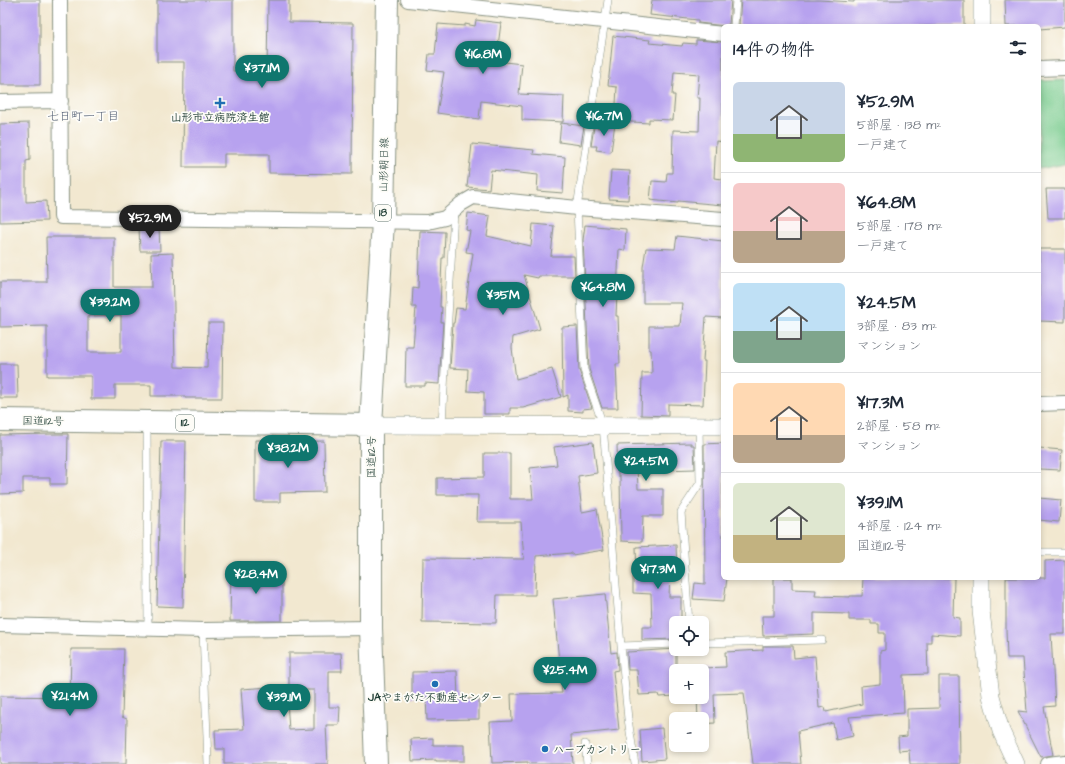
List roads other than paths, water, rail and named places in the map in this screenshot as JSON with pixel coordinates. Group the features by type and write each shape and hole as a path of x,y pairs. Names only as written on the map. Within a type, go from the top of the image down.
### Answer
{"main road":[{"name":"山形朝日線","path":"371,425 383,221 387,0"},
{"name":"国道112号","path":"0,420 371,425 372,628 376,764"}],"street":[{"path":"60,0 61,217 428,222 445,218 460,204 473,197 577,208 721,219"},
{"path":"408,0 721,34"},
{"path":"982,0 982,24"},
{"path":"1041,69 1065,68"},
{"path":"0,102 61,101"},
{"path":"1041,404 1065,403"},
{"path":"371,425 721,426"},
{"path":"982,580 981,611 991,696 1002,731 1016,764"},
{"path":"0,625 202,630 372,628"},
{"path":"1048,764 1065,762"}],"lane":[{"path":"608,0 577,208 584,370 603,425 621,646 628,719 635,764"},
{"path":"734,24 736,0"},
{"path":"442,424 454,210"},
{"path":"147,422 148,629"},
{"path":"688,616 681,512 700,483 699,425"},
{"path":"1041,552 1065,552"},
{"path":"202,630 208,764"},
{"path":"709,643 822,640"},
{"path":"621,646 669,644"},
{"path":"585,744 586,764"}],"place":[{"name":"山形市立病院済生館","path":"220,103"},
{"name":"JAやまがた不動産センター","path":"435,684"},
{"name":"ハーブカントリー","path":"545,749"}],"district":[{"name":"七日町一丁目","path":"83,116"}]}
